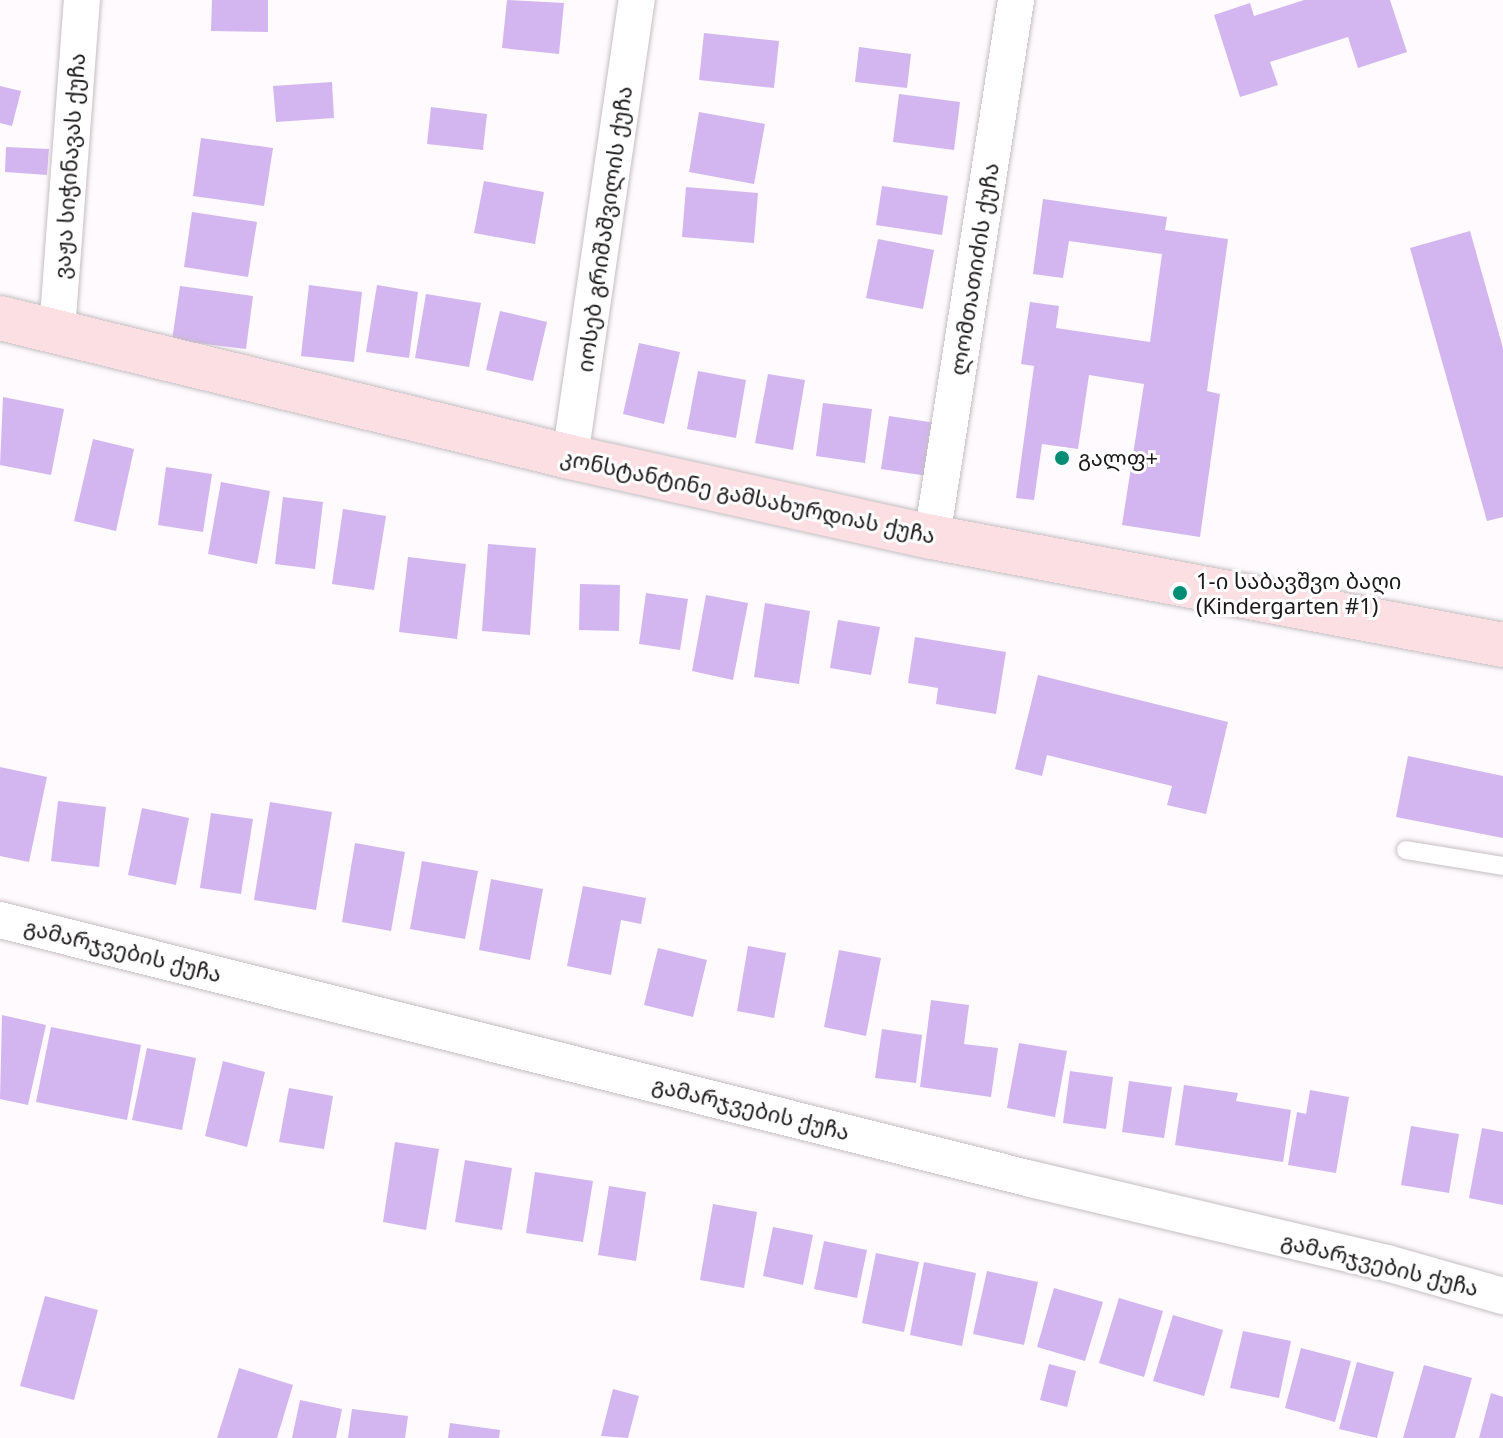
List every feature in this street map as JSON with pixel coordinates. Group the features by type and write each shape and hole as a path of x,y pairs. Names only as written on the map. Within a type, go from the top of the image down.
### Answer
{"main road":[{"name":"კონსტანტინე გამსახურდიას ქუჩა","path":"0,318 570,457 932,537 1503,645"}],"street":[{"name":"ვაჟა სიჭინავას ქუჩა","path":"57,331 82,0"},
{"name":"იოსებ გრიშაშვილის ქუჩა","path":"570,457 637,0"},
{"name":"ლომთათიძის ქუჩა","path":"932,537 1016,0"},
{"name":"გამარჯვების ქუჩა","path":"0,920 1031,1179 1387,1263 1503,1296"}],"lane":[{"path":"1406,850 1503,866"}],"building":[{"path":"212,0 268,0 268,32 211,31"},
{"path":"507,0 564,3 559,54 502,48"},
{"path":"1304,0 1390,0 1407,52 1358,68 1348,37 1270,62 1278,85 1240,97 1214,15 1250,3 1254,16"},
{"path":"704,33 779,41 774,88 699,80"},
{"path":"859,47 911,54 907,88 855,82"},
{"path":"332,82 334,118 276,122 273,86"},
{"path":"0,86 21,91 12,126 0,123"},
{"path":"899,94 960,102 954,150 893,142"},
{"path":"431,107 487,114 483,150 427,144"},
{"path":"699,112 765,124 754,184 689,172"},
{"path":"201,138 273,148 264,206 193,196"},
{"path":"6,147 49,149 47,175 5,172"},
{"path":"484,181 544,192 535,244 474,233"},
{"path":"882,186 948,196 942,235 876,225"},
{"path":"686,187 758,193 754,243 682,237"},
{"path":"1043,199 1167,217 1165,230 1228,239 1207,391 1220,394 1200,537 1122,525 1144,384 1089,375 1078,449 1042,444 1034,500 1016,498 1034,366 1021,364 1030,302 1059,306 1056,328 1150,342 1162,254 1069,241 1063,278 1033,274"},
{"path":"192,212 257,222 248,277 184,267"},
{"path":"1470,231 1503,348 1503,517 1487,521 1410,248"},
{"path":"878,239 934,250 923,309 866,298"},
{"path":"309,285 362,292 354,362 301,356"},
{"path":"377,285 418,292 409,358 366,352"},
{"path":"180,286 253,296 246,349 172,340"},
{"path":"426,294 481,303 469,367 415,358"},
{"path":"500,311 547,322 533,381 486,370"},
{"path":"639,343 680,352 664,424 623,414"},
{"path":"698,371 746,380 736,438 687,429"},
{"path":"768,374 805,380 793,450 755,443"},
{"path":"3,397 64,409 51,475 0,465"},
{"path":"823,403 872,409 865,463 816,456"},
{"path":"889,416 936,423 928,476 881,469"},
{"path":"93,439 134,449 116,531 74,521"},
{"path":"166,467 212,474 203,532 158,525"},
{"path":"221,482 270,491 257,564 208,554"},
{"path":"283,497 323,502 315,569 275,564"},
{"path":"343,509 386,516 374,590 332,584"},
{"path":"488,544 536,548 530,635 482,631"},
{"path":"408,557 466,564 457,639 399,632"},
{"path":"580,584 620,585 619,631 579,630"},
{"path":"646,593 688,599 680,650 639,644"},
{"path":"706,595 748,603 733,680 692,671"},
{"path":"765,603 810,611 799,684 754,677"},
{"path":"838,620 880,627 871,675 830,668"},
{"path":"915,637 1006,652 996,714 936,704 938,688 908,683"},
{"path":"1038,675 1228,722 1206,814 1167,805 1172,786 1047,755 1042,776 1015,769"},
{"path":"1408,756 1503,776 1503,838 1396,817"},
{"path":"0,767 47,777 29,862 0,856"},
{"path":"58,801 106,807 99,867 51,861"},
{"path":"270,802 332,812 316,910 254,900"},
{"path":"142,808 189,818 176,885 128,875"},
{"path":"211,813 253,819 241,894 200,888"},
{"path":"355,843 405,852 391,931 342,922"},
{"path":"422,861 478,871 465,939 410,929"},
{"path":"491,879 543,889 530,960 479,950"},
{"path":"583,886 646,898 641,924 621,920 611,975 567,966"},
{"path":"748,946 786,953 774,1018 737,1011"},
{"path":"658,948 707,960 693,1017 644,1005"},
{"path":"839,950 881,958 866,1036 824,1027"},
{"path":"931,1000 969,1005 964,1044 998,1048 991,1097 920,1087"},
{"path":"2,1015 46,1025 28,1105 0,1099"},
{"path":"51,1027 141,1045 127,1120 36,1102"},
{"path":"882,1029 922,1035 916,1083 875,1078"},
{"path":"1019,1043 1067,1051 1055,1117 1007,1108"},
{"path":"147,1048 196,1058 182,1130 132,1120"},
{"path":"223,1061 265,1072 247,1147 205,1136"},
{"path":"1070,1071 1113,1077 1106,1129 1063,1123"},
{"path":"1129,1081 1172,1087 1164,1138 1122,1132"},
{"path":"1184,1085 1238,1093 1236,1101 1291,1110 1283,1162 1175,1145"},
{"path":"289,1088 333,1096 324,1149 279,1142"},
{"path":"1310,1090 1349,1097 1336,1173 1288,1165 1297,1112 1306,1114"},
{"path":"1411,1126 1459,1134 1449,1193 1401,1185"},
{"path":"1482,1128 1503,1132 1503,1205 1469,1198"},
{"path":"395,1142 439,1149 426,1230 383,1222"},
{"path":"465,1160 512,1168 502,1230 455,1222"},
{"path":"535,1172 593,1181 583,1242 526,1233"},
{"path":"609,1186 646,1192 636,1261 598,1255"},
{"path":"713,1204 757,1212 744,1288 700,1280"},
{"path":"773,1227 813,1235 803,1285 763,1276"},
{"path":"824,1241 867,1250 857,1298 814,1289"},
{"path":"876,1253 919,1262 904,1332 862,1323"},
{"path":"924,1262 976,1273 962,1346 910,1335"},
{"path":"987,1271 1038,1282 1024,1345 973,1334"},
{"path":"1054,1288 1103,1302 1085,1361 1037,1347"},
{"path":"45,1296 98,1310 74,1400 20,1386"},
{"path":"1119,1298 1163,1311 1144,1377 1099,1363"},
{"path":"1173,1315 1223,1330 1204,1396 1153,1381"},
{"path":"1243,1331 1291,1341 1279,1398 1230,1388"},
{"path":"1301,1348 1351,1361 1335,1422 1285,1408"},
{"path":"1357,1362 1394,1372 1377,1438 1339,1429"},
{"path":"1049,1364 1076,1371 1067,1407 1040,1400"},
{"path":"1424,1365 1472,1378 1455,1438 1403,1438"},
{"path":"239,1368 293,1385 277,1438 217,1438"},
{"path":"613,1389 639,1396 628,1438 601,1436"},
{"path":"1491,1393 1503,1397 1503,1438 1479,1438"},
{"path":"300,1400 342,1409 336,1438 292,1438"},
{"path":"352,1409 408,1416 405,1438 348,1438"},
{"path":"450,1423 500,1430 499,1438 448,1438"}],"place":[{"name":"გალფ+","path":"1062,458"},
{"name":"1-ი საბავშვო ბაღი (Kindergarten #1)","path":"1180,593"}]}
